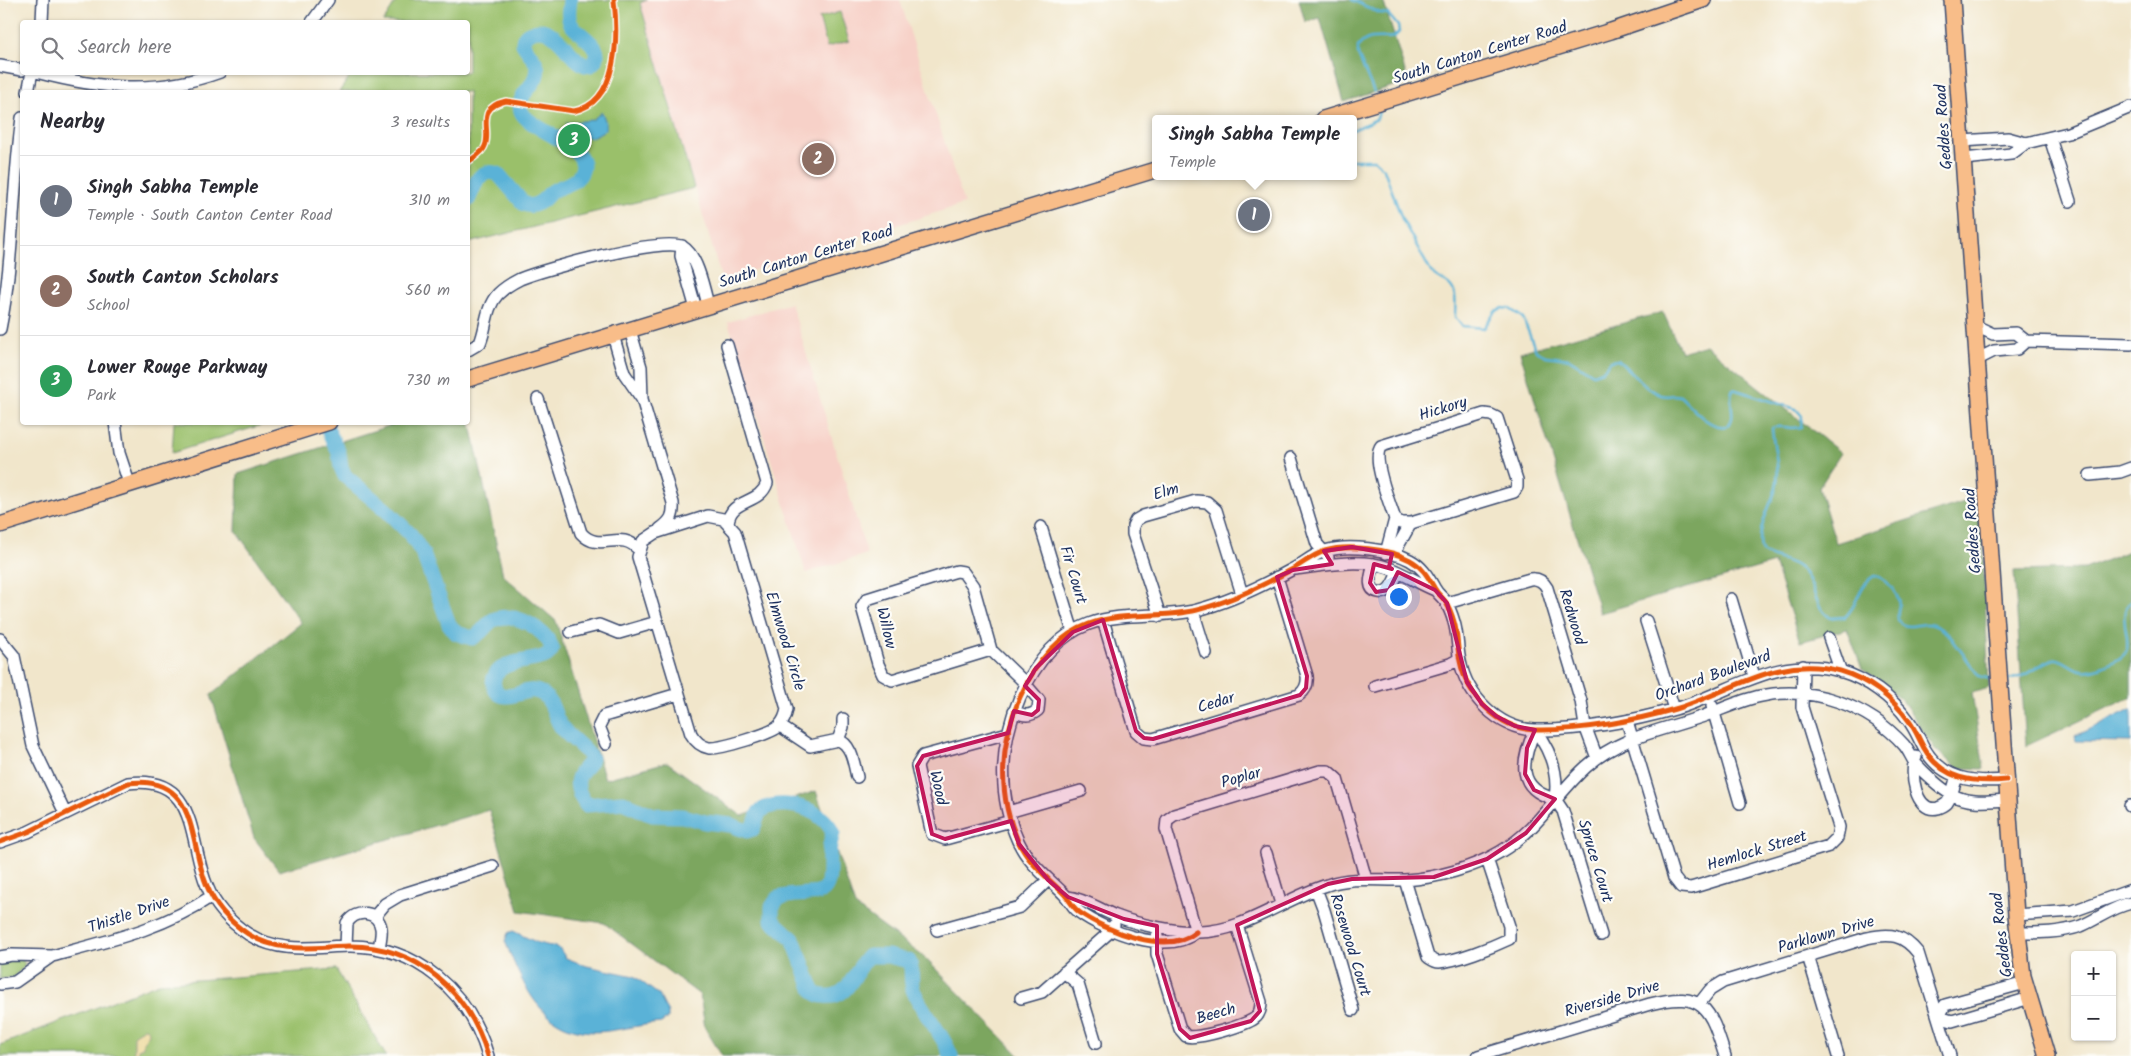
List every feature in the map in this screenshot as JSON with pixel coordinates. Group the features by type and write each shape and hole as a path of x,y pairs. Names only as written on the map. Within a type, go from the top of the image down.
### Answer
{"main road":[{"name":"South Canton Center Road","path":"1336,115 1610,31 1704,0"},
{"name":"Geddes Road","path":"1952,0 2016,915 2028,990 2047,1056"},
{"name":"South Canton Center Road","path":"470,378 1152,171"},
{"path":"0,525 129,483 320,425"}],"street":[{"path":"42,20 43,0"},
{"path":"313,20 328,0"},
{"path":"0,66 20,70"},
{"path":"28,90 31,75"},
{"path":"51,75 106,86 140,90 183,84 211,75"},
{"path":"1964,159 2010,154 2026,143 2068,133 2131,107"},
{"path":"0,329 6,290 13,195 20,135"},
{"path":"1962,141 2008,138 2026,143"},
{"path":"2050,138 2070,201"},
{"path":"470,349 480,343 493,300 501,291 521,279 619,252 654,246 682,246 681,256 702,307"},
{"path":"1976,326 1993,334 2016,334 2026,341 2131,344"},
{"path":"630,330 640,367 642,400 673,503 674,512 671,520 643,541 639,550 638,562 691,734 698,743 716,748 770,732 780,726 810,746 838,740 845,743 848,747 857,777"},
{"path":"612,335 624,372 642,400"},
{"path":"1978,359 1994,351 2017,349 2026,341"},
{"path":"655,533 701,518 715,516 728,523 736,506 758,497 767,483 727,346"},
{"path":"538,399 581,533 592,542 599,543 622,539 629,541 639,550"},
{"name":"Hickory","path":"1395,519 1378,460 1378,450 1381,446 1484,414 1491,414 1496,418 1517,480 1517,487 1514,492 1410,523"},
{"path":"115,425 119,453 129,483"},
{"path":"1292,458 1317,544 1324,551 1330,564"},
{"path":"2090,475 2120,472 2131,468"},
{"name":"Elm","path":"1160,616 1133,534 1133,526 1141,517 1196,501 1207,502 1216,510 1242,594"},
{"path":"673,503 684,515 701,518"},
{"path":"1374,564 1370,583 1372,589 1383,593 1389,590 1393,570 1391,554 1395,519 1402,523 1410,523 1398,546 1391,554"},
{"name":"Elmwood Circle","path":"728,523 735,532 787,702 786,715 780,726"},
{"name":"Fir Court","path":"1041,527 1073,632"},
{"name":"Orchard Boulevard","path":"1196,932 1181,941 1157,941 1137,938 1112,930 1074,909 1068,897 1048,880 1019,844 1002,786 1008,733 1014,711 1025,686 1046,654 1073,632 1086,625 1127,616 1160,616 1193,611 1242,594 1293,570 1312,556 1324,551 1352,547 1391,554 1407,558 1422,569 1430,577 1435,590 1447,603 1454,624 1459,659 1467,682 1482,704 1508,723 1522,729 1535,730 1585,726 1627,720 1674,709 1709,697 1754,676 1778,669 1803,666 1841,672 1869,684 1889,699 1910,723 1924,749 1938,765 1956,777 1982,782 2006,780"},
{"name":"Orchard Boulevard","path":"1293,570 1330,564 1374,564 1393,570 1435,590"},
{"name":"Willow","path":"950,572 963,572 973,586 991,650 892,680 883,675 878,664 862,607 867,599 880,594 950,572"},
{"name":"Cedar","path":"1103,620 1136,731 1144,738 1153,739 1299,695 1304,691 1307,684 1307,676 1277,577"},
{"name":"Redwood","path":"1447,603 1530,579 1543,582 1547,588 1581,701 1585,726 1597,758"},
{"path":"1731,599 1754,676"},
{"path":"1193,611 1206,654"},
{"path":"1646,621 1674,709"},
{"path":"571,632 599,625 619,632 656,622"},
{"path":"1829,638 1841,672"},
{"path":"0,639 14,656 33,746 65,813"},
{"path":"991,650 1021,679 1038,700 1038,710 1032,715 1024,716 1014,711"},
{"path":"1375,686 1450,664 1459,659"},
{"name":"Hemlock Street","path":"1627,720 1674,878 1681,886 1690,888 1829,846 1837,838 1839,827 1802,707 1803,666"},
{"path":"606,744 599,726 604,716 678,694"},
{"name":"Orchard Boulevard","path":"1068,897 1078,898 1118,916 1158,926 1196,932 1218,930 1237,925 1316,889 1341,881 1366,879 1404,880 1434,877 1487,859 1526,833 1542,818 1556,799 1597,758 1632,738 1761,696 1803,694 1837,701 1870,716 1897,738 1908,749 1914,762 1950,794 1976,802 2008,800"},
{"path":"1709,697 1740,803"},
{"path":"838,740 843,728 843,719"},
{"path":"1535,730 1548,750 1555,770 1558,783 1556,799 1534,790 1525,774 1527,748 1535,730"},
{"name":"Wood","path":"1008,733 923,756 917,766 932,834 945,839 1010,817"},
{"path":"1924,749 1919,753 1914,762 1914,779 1922,805 1932,809 1940,808 1947,804 1956,777"},
{"name":"Poplar","path":"1196,932 1166,829 1167,820 1174,814 1320,771 1328,772 1337,780 1366,879"},
{"path":"0,842 28,832 128,783 147,782 166,789 180,800 188,814 202,874 212,896 235,924 266,942 299,949 346,946 379,948 417,962 451,988 472,1016 488,1056"},
{"path":"1010,817 1081,790"},
{"name":"Spruce Court","path":"1556,799 1563,811 1600,935"},
{"path":"1266,853 1281,904"},
{"path":"1404,880 1428,957 1436,962 1448,960 1495,946 1509,939 1509,926 1487,859"},
{"path":"374,916 385,904 400,895 493,866"},
{"path":"936,930 1020,908 1048,880"},
{"name":"Rosewood Court","path":"1316,889 1324,910 1352,1010"},
{"path":"2016,915 2073,911 2131,890"},
{"name":"Thistle Drive","path":"0,957 12,955 52,956 154,927 185,913 212,896"},
{"path":"2018,933 2042,933 2069,929 2090,922 2118,906 2131,903"},
{"path":"346,946 346,928 350,918 362,912 374,916 380,922 382,928 379,948"},
{"path":"1021,998 1042,992 1112,930 1118,916"},
{"name":"Beech","path":"1157,941 1157,954 1180,1029 1186,1036 1196,1038 1251,1021 1260,1010 1261,1002 1237,925"},
{"path":"1157,941 1158,926"},
{"name":"Parklawn Drive","path":"1699,1004 1710,990 1723,982 1880,935 1894,935 1909,941 1918,953 1950,1056"},
{"name":"Thistle Drive","path":"0,984 15,982 52,956"},
{"path":"1808,956 1838,1056"},
{"path":"1064,972 1078,984 1096,1043"},
{"path":"2028,990 1952,1021 1939,1017 1945,1005 2028,990"},
{"name":"Riverside Drive","path":"1478,1056 1671,998 1684,998 1699,1004"},
{"path":"1699,1004 1715,1022 1725,1056"}],"highlighted area":[{"path":"1352,547 1392,554 1389,567 1392,569 1374,564 1370,583 1376,592 1389,590 1398,572 1435,590 1447,603 1467,682 1482,704 1496,716 1515,726 1535,730 1527,748 1525,774 1534,790 1555,799 1526,833 1487,859 1434,877 1352,879 1328,884 1237,925 1260,1011 1251,1021 1190,1038 1180,1029 1157,954 1157,926 1124,919 1068,897 1048,880 1019,844 1011,821 945,839 932,834 917,766 923,756 1008,733 1014,711 1032,715 1038,710 1039,700 1025,686 1036,668 1073,632 1103,620 1136,731 1144,738 1153,739 1300,695 1306,688 1307,676 1277,577 1293,570 1332,564 1324,551"}],"shaded area":[{"path":"647,0 900,0 964,204 722,280 640,2"},
{"path":"791,303 867,554 806,573 728,322"}],"green space":[{"path":"397,0 647,0 640,3 694,188 470,243 470,90 340,90 351,75 470,75 470,20 384,20"},
{"path":"1299,0 1383,0 1408,81 1344,102 1320,18 1305,22"},
{"path":"840,12 849,41 827,47 819,18"},
{"path":"1663,312 1681,352 1706,345 1841,453 1819,488 1836,543 1964,502 1981,508 1989,688 1972,693 1984,769 1957,768 1935,749 1902,700 1862,669 1847,629 1800,642 1774,563 1600,613 1520,352"},
{"path":"470,420 503,575 556,621 605,779 667,762 742,816 816,791 855,906 924,957 1020,1056 722,1056 705,1028 700,995 604,923 519,911 489,810 279,871 254,838 211,695 301,623 236,531 238,474 392,425 470,425"},
{"path":"174,425 262,425 172,453"},
{"path":"2131,550 2131,697 2026,746 2014,571 2085,569"},
{"path":"7,959 23,960 25,966 13,977 0,979 0,962"},
{"path":"336,969 386,1056 0,1056 0,1045 159,983"}],"sand":[{"path":"144,1028 148,1029 149,1034 143,1042 143,1047 138,1049 138,1054 134,1055 134,1034"}],"water":[{"path":"602,112 606,129 589,138 566,123 592,120"},
{"path":"2131,709 2131,742 2076,741 2075,736"},
{"path":"513,931 538,943 559,948 566,958 587,966 634,976 659,995 668,1013 668,1018 661,1023 608,1031 586,1031 568,1027 553,1019 540,1008 530,994 513,960 505,941 508,933"}],"waterway":[{"path":"470,195 481,176 485,173 498,174 524,204 533,205 545,199 551,192 576,180 579,176 583,166 580,157 561,140 527,119 521,111 520,104 538,72 536,63 523,44 525,36 529,33 539,30 552,34 585,65 591,65 596,59 597,53 595,48 571,24 569,18 570,0"},
{"path":"1352,0 1380,13 1388,14 1398,26 1399,32 1394,37 1370,38 1358,47 1358,55 1374,92"},
{"path":"1357,128 1377,119 1379,111"},
{"path":"1357,160 1374,160 1384,169 1402,219 1431,272 1449,284 1454,292 1455,317 1462,326 1484,328 1495,311 1503,308 1510,309 1523,318 1536,351 1546,356 1569,359 1593,374 1602,371 1611,361 1618,360 1649,388 1661,395 1680,396 1701,417 1714,425 1727,426 1730,422 1732,418 1731,394 1733,389 1796,409 1802,416 1801,427 1772,428 1778,475 1775,491 1761,529 1760,545 1762,552 1792,563 1801,569 1806,575 1821,608 1831,618 1845,617 1853,607 1861,590 1874,576 1883,579 1891,586 1897,596 1899,605 1897,617 1901,624 1910,626 1928,624 1942,629 1950,636 1979,676 1994,680"},
{"path":"325,425 339,453 341,467 345,476 386,510 411,535 423,554 449,624 456,633 472,638 493,620 510,617 528,623 549,641 552,648 549,654 536,659 509,664 496,674 493,681 499,694 512,696 534,691 547,698 562,728 591,758 579,775 577,784 579,793 586,805 623,802 653,815 683,816 705,822 731,825 747,831 753,829 759,812 768,807 778,805 800,807 820,817 828,824 833,833 829,850 828,883 822,891 817,893 778,898 772,907 772,920 793,939 812,988 820,996 833,996 846,989 869,956 888,956 909,961 914,992 943,1039 951,1056"},
{"path":"2005,680 2019,677 2054,659 2078,669 2093,670 2121,657 2127,649 2124,618 2127,606 2131,601"}],"cycle path":[{"path":"470,160 484,149 487,140 487,114 496,104 506,101 574,111 589,105 600,95 607,81 615,48 614,0"},
{"path":"1196,932 1184,939 1170,942 1137,938 1104,927 1077,910 1027,856 1018,841 1011,823 1004,787 1005,751 1013,715 1020,697 1039,663 1056,644 1077,629 1102,620 1129,616 1183,613 1209,607 1257,588 1316,555 1334,549 1380,550 1402,556 1422,569 1450,611 1455,627 1460,661 1469,686 1486,708 1509,724 1535,730 1552,730 1624,721 1675,709 1775,671 1796,667 1817,667 1850,674 1869,684 1887,697 1909,721 1931,759 1949,773 1970,780 2006,780"},
{"path":"0,842 28,832 128,783 151,783 168,789 180,800 187,815 193,832 201,869 210,893 219,907 235,924 260,940 284,947 348,946 373,948 396,954 418,963 454,993 468,1012 488,1056"}],"place":[{"name":"Lower Rouge Parkway","path":"574,140"},
{"name":"South Canton Scholars","path":"818,159"},
{"name":"Singh Sabha Temple","path":"1254,215"}]}
